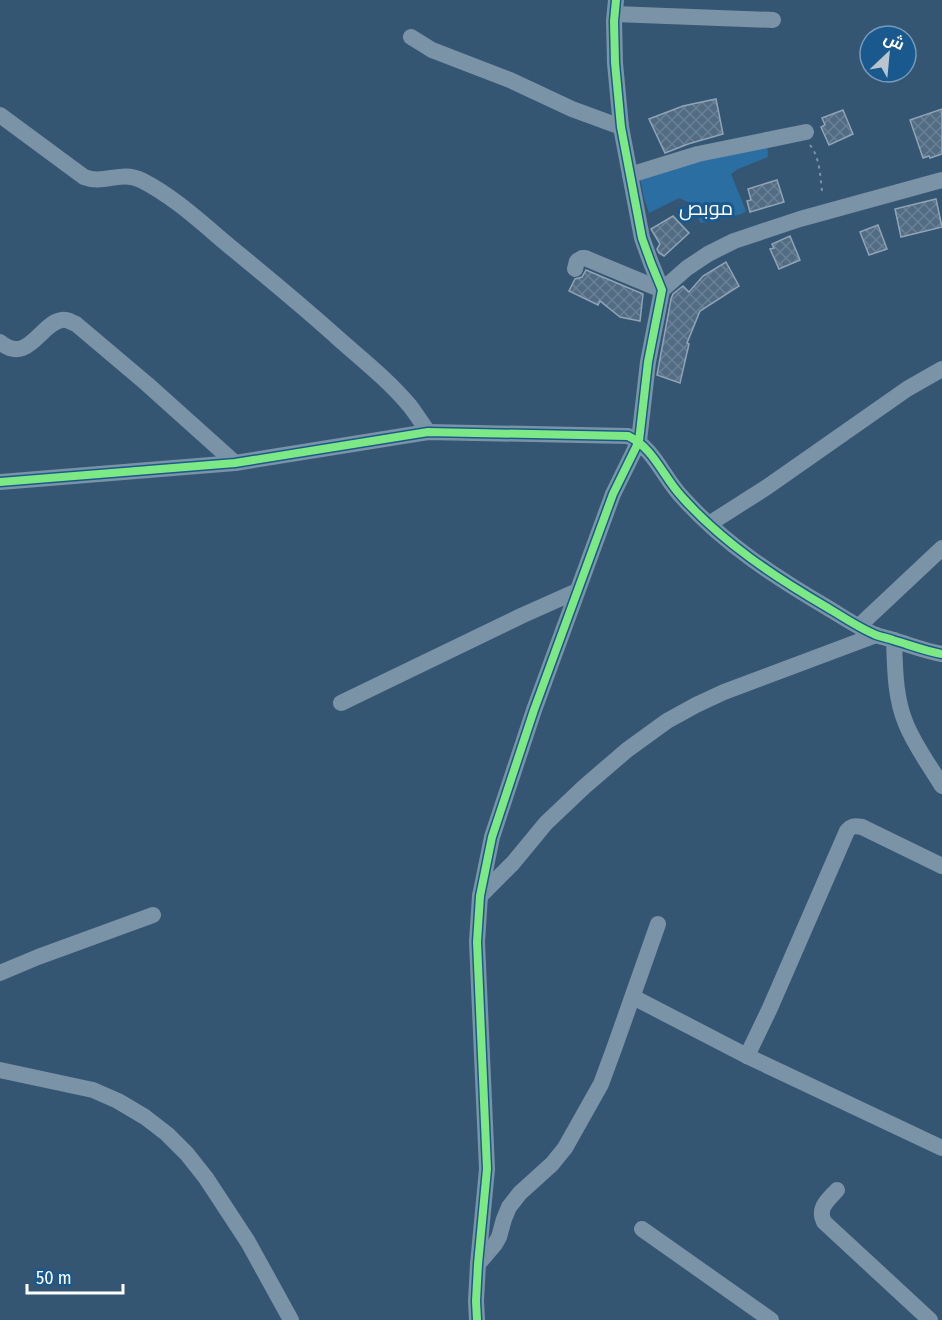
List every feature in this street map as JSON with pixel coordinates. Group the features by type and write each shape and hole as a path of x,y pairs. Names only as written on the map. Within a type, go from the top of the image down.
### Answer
{"street":[{"path":"477,1320 478,1263 487,1169 477,942 480,896 492,837 534,710 613,494 639,441 648,362 662,290 642,238 621,127 615,63 615,7 773,20"},
{"path":"411,37 432,50 510,80 572,109 621,127"},
{"path":"0,115 84,177 99,181 119,176 138,178 181,206 303,307 392,386 411,407 428,432"},
{"path":"630,175 698,154 803,133"},
{"path":"662,290 687,268 734,241 800,219 942,180"},
{"path":"575,269 577,261 585,258 662,290"},
{"path":"0,342 12,349 23,348 56,321 67,320 76,324 235,463"},
{"path":"709,524 767,487 907,389 942,369"},
{"path":"0,482 235,463 428,432 628,436 639,441 649,451 681,497 751,559 803,594 876,635 925,651 942,654"},
{"path":"859,626 942,548"},
{"path":"341,703 577,591"},
{"path":"480,896 513,863 546,823 584,787 627,750 667,721 724,692 876,635"},
{"path":"894,640 896,685 901,709 912,736 942,786"},
{"path":"747,1056 850,827 855,825 862,827 942,866"},
{"path":"0,973 153,915"},
{"path":"478,1263 495,1244 509,1207 565,1148 601,1084 658,924"},
{"path":"633,997 747,1056 942,1148"},
{"path":"0,1070 93,1090 145,1117 167,1134 206,1178 248,1242 291,1320"},
{"path":"837,1191 822,1209 821,1215 824,1222 930,1320"},
{"path":"642,1229 771,1320"}],"path":[{"path":"803,133 813,148 819,164 822,191"}],"shaded area":[{"path":"767,140 768,157 731,174 746,211 742,214 701,223 688,202 679,198 649,213 640,178"}],"building":[{"path":"716,99 723,134 665,153 649,119 683,106"},
{"path":"942,109 942,154 923,158 910,120"},
{"path":"843,110 853,134 829,145 821,127 825,125 822,118"},
{"path":"777,180 784,202 750,212 747,201 751,200 748,189"},
{"path":"936,199 942,227 901,237 895,209"},
{"path":"673,216 689,233 664,256 657,249 660,244 651,229"},
{"path":"878,225 887,249 869,255 860,232"},
{"path":"790,236 800,260 779,269 770,249 774,248 772,244"},
{"path":"726,262 739,286 700,311 687,343 689,344 680,383 657,375 673,294 683,286 689,292 703,276"},
{"path":"586,270 643,294 640,321 620,317 600,301 598,305 569,291 575,279 582,277"}],"cycle path":[{"path":"477,1320 478,1264 487,1169 477,942 480,896 492,837 534,710 613,494 639,441 648,362 662,290 642,238 621,127 615,63 616,0"},
{"path":"0,482 235,463 428,432 628,436 652,455 675,489 698,514 732,544 769,571 851,622 878,636 942,654"}],"district":[{"name":"موبص","path":"706,208"}]}
